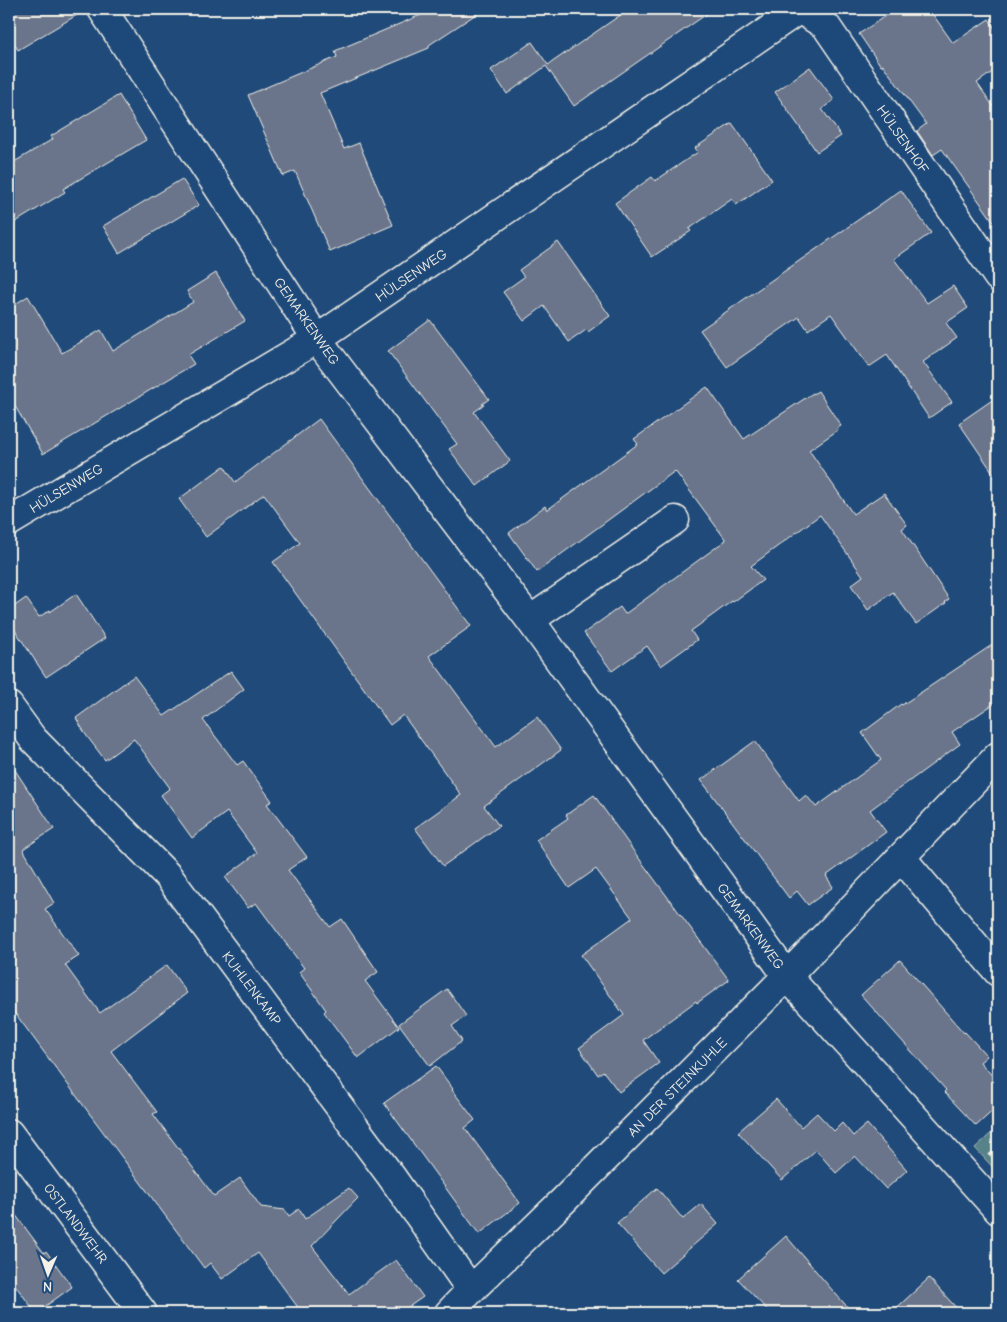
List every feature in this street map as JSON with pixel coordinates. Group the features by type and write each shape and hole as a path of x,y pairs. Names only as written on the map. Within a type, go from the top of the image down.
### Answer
{"street":[{"name":"GEMARKENWEG","path":"102,9 317,339 530,620 787,976 998,1210"},
{"name":"HÜLSENWEG","path":"9,522 317,339 800,9"},
{"name":"HÜLSENHOF","path":"800,9 826,26 998,277"},
{"path":"530,620 675,520"},
{"name":"KUHLENKAMP","path":"9,706 33,739 168,876 391,1176 471,1290"},
{"name":"AN DER STEINKUHLE","path":"449,1313 787,976 998,756"},
{"path":"901,857 998,972"},
{"name":"OSTLANDWEHR","path":"9,1133 143,1313"}],"green space":[{"path":"998,1127 998,1173 975,1148"}],"building":[{"path":"9,9 87,9 18,50 9,35"},
{"path":"435,9 484,9 429,45 429,48 320,93 344,149 359,143 393,225 330,252 295,171 283,176 248,95 337,57 335,51"},
{"path":"629,9 714,9 574,106 546,66 507,94 491,70 532,42 548,65"},
{"path":"895,9 929,9 953,43 989,19 998,33 998,68 977,83 998,113 998,228 942,149 933,155 917,131 926,124 859,34"},
{"path":"810,67 834,100 822,109 841,136 817,152 775,92"},
{"path":"119,95 146,140 63,189 65,192 9,226 9,165 53,139 51,136"},
{"path":"732,123 772,180 736,205 732,199 689,229 691,231 652,257 615,203 652,177 655,181 698,152 695,148"},
{"path":"182,179 199,205 119,253 103,226"},
{"path":"901,190 931,233 894,259 927,303 953,286 968,308 946,323 957,338 923,362 952,402 929,418 887,355 869,367 831,314 808,330 799,317 727,367 700,330"},
{"path":"558,242 610,316 588,332 586,330 569,342 544,306 524,321 503,292 524,277 519,270"},
{"path":"216,273 245,321 188,355 194,364 43,454 9,396 9,308 28,296 62,353 101,330 113,351 193,302 187,291"},
{"path":"430,320 489,399 474,412 510,461 477,486 449,449 457,444 388,351"},
{"path":"707,387 744,439 818,391 841,426 809,450 853,514 884,493 907,525 902,529 949,599 946,603 916,624 893,592 868,610 851,585 863,576 820,515 751,566 763,580 691,631 697,640 661,666 647,646 612,671 584,633 620,607 625,614 726,540 675,471 537,572 509,533 545,506 547,510 638,444 634,439"},
{"path":"998,396 998,480 959,423"},
{"path":"319,419 471,626 429,656 496,747 537,717 561,750 484,806 499,826 443,866 415,828 461,795 403,715 390,725 273,562 300,543 264,494 206,537 179,499 224,466 235,482"},
{"path":"76,594 105,638 46,677 9,621 9,610 26,598 39,617 50,610 50,612"},
{"path":"998,641 998,701 952,732 960,744 870,810 886,832 826,876 833,887 808,905 797,891 789,898 701,780 755,741 799,801 806,795 816,807 881,760 862,733 901,704"},
{"path":"231,671 244,689 203,720 237,765 243,761 272,801 267,804 307,857 288,870 330,927 342,919 378,972 365,981 399,1027 358,1058 324,1012 326,1010 299,972 304,968 256,903 248,908 225,877 257,853 227,812 192,838 161,795 170,788 134,739 105,760 76,718 134,676 164,716"},
{"path":"9,761 54,829 23,849 54,903 45,909 79,956 65,965 100,1013 167,965 187,993 111,1051 157,1112 153,1114 214,1196 240,1178 261,1207 285,1210 289,1216 299,1209 305,1219 349,1188 358,1198 312,1246 349,1294 396,1260 423,1297 400,1313 302,1313 258,1253 222,1279 210,1263 204,1268 9,1005"},
{"path":"594,795 729,980 697,1003 696,1001 643,1040 659,1063 619,1092 603,1071 598,1075 579,1048 624,1015 581,955 632,918 596,869 569,888 536,840 568,818 566,815"},
{"path":"900,960 964,1033 987,1056 980,1062 998,1082 998,1106 976,1126 944,1092 946,1090 861,995"},
{"path":"447,989 466,1016 452,1026 462,1041 430,1066 399,1024"},
{"path":"436,1066 475,1120 465,1128 520,1203 479,1234 384,1103"},
{"path":"776,1099 801,1127 817,1113 834,1131 842,1123 853,1136 867,1124 907,1170 886,1189 855,1156 836,1173 816,1150 782,1180 738,1132"},
{"path":"657,1188 683,1219 701,1204 718,1224 661,1273 617,1223"},
{"path":"9,1206 44,1253 46,1251 72,1287 36,1313 9,1277"},
{"path":"786,1236 853,1313 770,1313 738,1279"},
{"path":"929,1278 961,1313 891,1313"}]}
